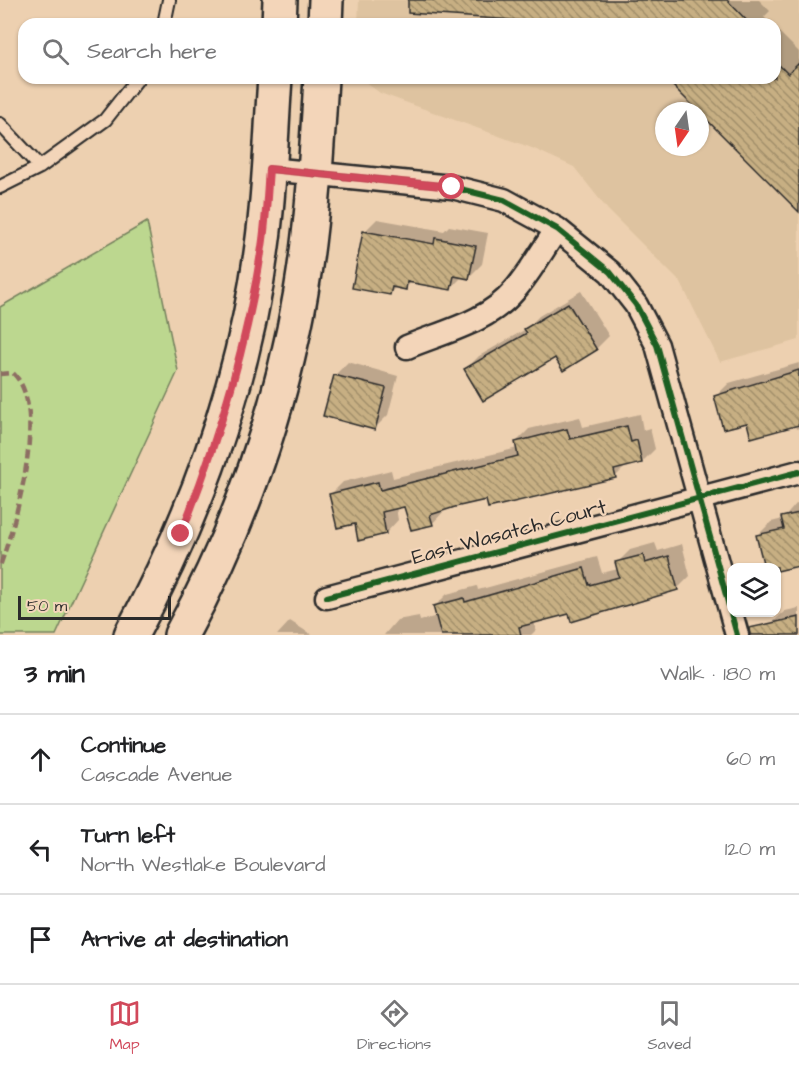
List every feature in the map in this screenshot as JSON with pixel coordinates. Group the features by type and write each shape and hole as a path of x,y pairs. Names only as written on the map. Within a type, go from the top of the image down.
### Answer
{"main road":[{"path":"279,18 280,0"},
{"path":"325,18 326,0"},
{"path":"131,635 181,534 207,469 243,346 262,245 275,84"},
{"path":"181,635 222,553 249,486 274,407 301,291 315,173 321,84"}],"street":[{"path":"269,169 481,192 504,200 556,229 610,272 636,306 657,345 737,635"},
{"path":"406,347 477,319 496,307 514,292 556,229"},
{"name":"East Wasatch Court","path":"327,597 799,472"}],"lane":[{"path":"165,18 169,0"},
{"path":"0,187 39,167 105,120 133,84"},
{"path":"0,124 39,167"}],"shaded area":[{"path":"359,0 799,0 799,340 720,362 681,283 608,210 574,167 532,148 380,93 368,84 781,84 781,18 358,18"}],"green space":[{"path":"147,222 178,371 56,635 0,635 0,307"}],"building":[{"path":"408,0 727,0 744,18 482,18 408,13"},
{"path":"799,63 799,212 709,122 709,102 689,102 671,84 781,84 781,67 788,74"},
{"path":"363,231 434,244 435,238 476,246 469,279 454,276 451,290 407,282 406,290 392,287 390,295 352,288"},
{"path":"568,303 597,350 563,371 555,358 483,401 464,369 527,333 524,329"},
{"path":"799,370 799,425 751,438 747,423 723,429 714,396"},
{"path":"334,375 386,388 375,430 323,416"},
{"path":"627,426 631,442 637,440 642,463 614,470 616,478 488,508 486,500 455,507 430,515 433,525 411,530 404,507 382,512 386,534 358,541 355,524 337,528 329,494 378,482 380,490 518,456 515,442 567,429 570,439"},
{"path":"799,513 799,566 781,570 781,563 763,563 756,535 784,529 781,517"},
{"path":"643,555 645,563 669,556 678,590 571,622 569,614 519,627 521,635 441,635 433,606 464,598 465,602 584,568 589,585 619,577 615,562"},
{"path":"799,617 799,635 750,635 749,628"}],"marked path":[{"path":"0,374 13,373 24,390 29,412 26,467 14,523 0,566"}],"cycle path":[{"path":"269,169 452,187 504,200 557,229 610,272 636,305 657,345 737,635"},
{"path":"327,597 799,472"}],"route":[{"path":"181,534 207,469 243,346 262,245 269,169 452,187"}]}
